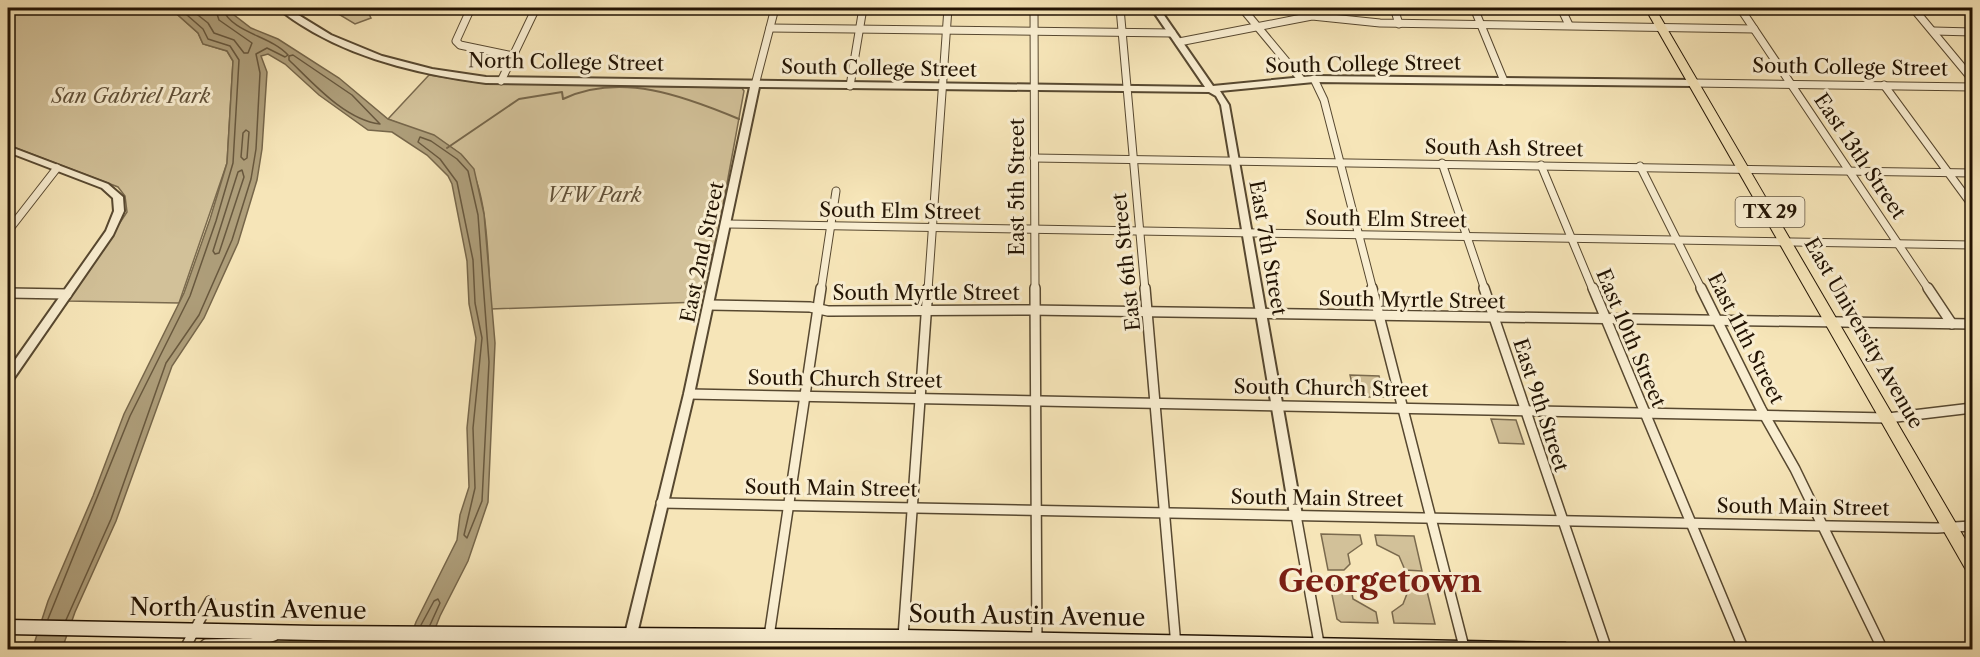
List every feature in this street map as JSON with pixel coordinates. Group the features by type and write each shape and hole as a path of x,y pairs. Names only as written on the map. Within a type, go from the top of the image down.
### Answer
{"main road":[{"name":"East University Avenue","path":"1650,8 1745,168 1950,525"},
{"name":"TX 29","path":"1950,525 1972,565"},
{"name":"North Austin Avenue","path":"8,627 488,634"},
{"name":"South Austin Avenue","path":"488,634 630,634 768,643 1565,650"}],"street":[{"name":"North College Street","path":"282,8 334,39 391,62 458,77 501,81 755,85"},
{"path":"471,8 456,36 456,41 460,45 513,56"},
{"path":"501,81 536,8"},
{"name":"East 2nd Street","path":"630,634 689,394 755,85 775,8"},
{"path":"850,86 863,8"},
{"path":"903,643 948,8"},
{"name":"East 5th Street","path":"1034,8 1037,645"},
{"name":"East 6th Street","path":"1120,8 1176,645"},
{"name":"East 7th Street","path":"1155,8 1211,89 1219,94 1225,105 1296,515"},
{"path":"1242,8 1301,80"},
{"path":"1321,8 1325,16"},
{"path":"1394,8 1399,24"},
{"path":"1474,8 1504,81"},
{"path":"1560,8 1569,26"},
{"name":"East 13th Street","path":"1740,8 1952,324"},
{"path":"1913,8 1972,79"},
{"path":"1179,42 1257,26 1325,16 1399,24 1754,29"},
{"path":"770,28 1172,33"},
{"path":"1934,32 1972,32"},
{"path":"1314,79 1324,100 1464,648"},
{"name":"South College Street","path":"755,85 1127,90 1211,89 1314,79 1972,87"},
{"path":"1884,85 1972,205"},
{"path":"8,149 105,186 113,190 119,200 116,223 8,378"},
{"name":"South Ash Street","path":"1034,158 1340,161 1972,173"},
{"name":"East 9th Street","path":"1442,163 1469,237 1607,650"},
{"name":"East 10th Street","path":"1541,165 1744,650"},
{"name":"East 11th Street","path":"1640,166 1883,650"},
{"path":"8,231 57,168"},
{"path":"768,643 836,190"},
{"name":"South Elm Street","path":"727,224 1140,230 1359,236 1972,244"},
{"path":"8,293 67,294"},
{"name":"South Myrtle Street","path":"709,305 927,311 1036,310 1972,324"},
{"name":"South Church Street","path":"689,394 1888,418 1972,408"},
{"name":"South Main Street","path":"661,503 1937,528 1950,525 1972,526"},
{"path":"1296,515 1320,647"},
{"path":"184,650 210,601"},
{"path":"200,650 206,644 252,643 290,631"},
{"path":"627,650 630,634"}],"green space":[{"name":"San Gabriel Park","path":"8,8 170,8 198,33 203,44 227,51 233,61 227,163 179,303 68,301 127,212 125,196 118,187 8,145"},
{"path":"366,8 371,18 355,24 330,9"},
{"name":"VFW Park","path":"429,75 481,83 742,88 744,91 719,227 700,302 491,309 488,249 482,202 477,181 469,164 459,153 443,143 388,119"},
{"path":"1350,375 1379,376 1384,397 1355,397"},
{"path":"1491,419 1516,420 1524,444 1499,443"},
{"path":"1321,534 1360,535 1362,544 1348,554 1350,564 1344,570 1328,570"},
{"path":"1375,535 1414,536 1422,571 1405,570 1399,556 1377,545"},
{"path":"1330,585 1347,585 1351,588 1353,599 1376,612 1378,623 1341,622 1337,619"},
{"path":"1410,586 1426,587 1435,624 1394,623 1392,612 1403,604"}],"water":[{"path":"170,8 225,8 251,28 278,39 339,78 388,119 434,135 461,154 474,169 484,214 495,343 488,502 468,561 440,616 427,649 406,649 416,622 457,540 460,515 469,487 467,428 476,338 469,304 467,261 452,184 448,176 427,155 392,132 368,130 319,95 285,64 268,54 261,56 267,72 262,149 257,180 238,243 204,318 172,366 116,521 75,612 62,649 32,650 48,601 93,496 124,414 184,293 227,163 233,61 227,51 203,44 198,33"}],"waterway":[{"path":"447,148 519,99 562,92 563,99 585,91 607,88 630,87 652,90 696,102 739,119"}],"district":[{"name":"Georgetown","path":"1380,581"}]}
